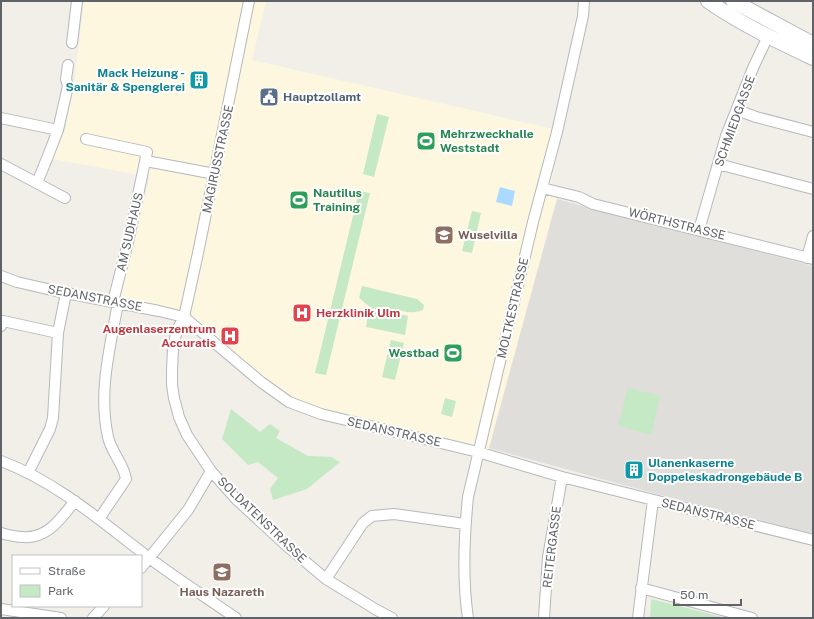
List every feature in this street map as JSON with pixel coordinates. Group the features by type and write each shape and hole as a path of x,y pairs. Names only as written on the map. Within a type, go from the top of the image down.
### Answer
{"street":[{"path":"72,43 77,1"},
{"name":"MAGIRUSSTRASSE","path":"184,317 250,1"},
{"name":"MOLTKESTRASSE","path":"468,618 463,560 468,497 542,188 559,124 583,16 584,1"},
{"path":"708,1 736,19 813,58"},
{"path":"733,1 813,44"},
{"name":"SCHMIEDGASSE","path":"700,230 726,136 768,36"},
{"path":"37,183 58,130 68,86 66,79 68,65"},
{"path":"737,110 756,117 813,132"},
{"path":"1,118 58,130"},
{"path":"86,139 147,152 146,161 215,174"},
{"name":"AM SUDHAUS","path":"99,519 126,479 125,472 108,439 104,399 106,370 116,303 146,161"},
{"path":"1,164 65,198"},
{"path":"718,164 813,189"},
{"name":"WÖRTHSTRASSE","path":"542,188 579,197 593,204 810,258"},
{"path":"810,258 813,236"},
{"name":"SEDANSTRASSE","path":"1,276 17,282 66,293 184,317 261,382 289,402 321,414 478,452 562,477 813,540"},
{"path":"28,473 50,429 53,418 58,333 66,293"},
{"name":"SOLDATENSTRASSE","path":"184,317 177,330 173,348 172,385 179,417 187,435 211,471 236,499 279,539 326,579 392,618"},
{"path":"1,326 3,321 58,333"},
{"path":"1,461 28,473 75,501 150,558 236,618"},
{"path":"142,567 188,510 211,471"},
{"name":"REITERGASSE","path":"544,618 548,557 562,477"},
{"path":"638,618 653,500"},
{"path":"1,533 23,537 34,537 44,533 58,522 75,501"},
{"path":"326,579 363,523 372,516 394,514 465,524"},
{"path":"641,588 752,618"},
{"path":"93,618 103,607"},
{"path":"1,609 61,618"}],"shaded area":[{"path":"84,1 266,1 252,60 562,131 550,187 557,199 489,448 482,458 289,402 184,317 118,303 150,177 53,159 59,132 65,131 75,76"},
{"path":"557,199 813,266 813,534 653,493 489,448"}],"green space":[{"path":"377,114 389,117 374,177 363,174"},
{"path":"359,191 370,193 326,375 315,373"},
{"path":"472,211 481,213 472,253 462,251"},
{"path":"362,286 417,299 424,305 423,310 418,312 397,310 388,311 408,316 405,335 366,327 369,308 378,309 370,307 359,298"},
{"path":"391,340 404,343 395,380 382,377"},
{"path":"628,388 660,396 651,435 618,426"},
{"path":"445,398 456,401 452,417 441,414"},
{"path":"231,409 260,432 270,424 280,431 276,438 308,456 331,457 340,462 307,489 273,500 270,489 278,478 258,462 248,465 222,439"},
{"path":"651,599 726,618 650,618"}],"water":[{"path":"500,187 515,191 512,206 496,202"}],"place":[{"name":"Mack Heizung - Sanitär & Spenglerei","path":"199,80"},
{"name":"Hauptzollamt","path":"269,97"},
{"name":"Mehrzweckhalle Weststadt","path":"426,141"},
{"name":"Nautilus Training","path":"299,200"},
{"name":"Wuselvilla","path":"444,235"},
{"name":"Herzklinik Ulm","path":"302,313"},
{"name":"Augenlaserzentrum Accuratis","path":"230,336"},
{"name":"Westbad","path":"453,353"},
{"name":"Ulanenkaserne Doppeleskadrongebäude B","path":"634,470"},
{"name":"Haus Nazareth","path":"222,572"}]}
